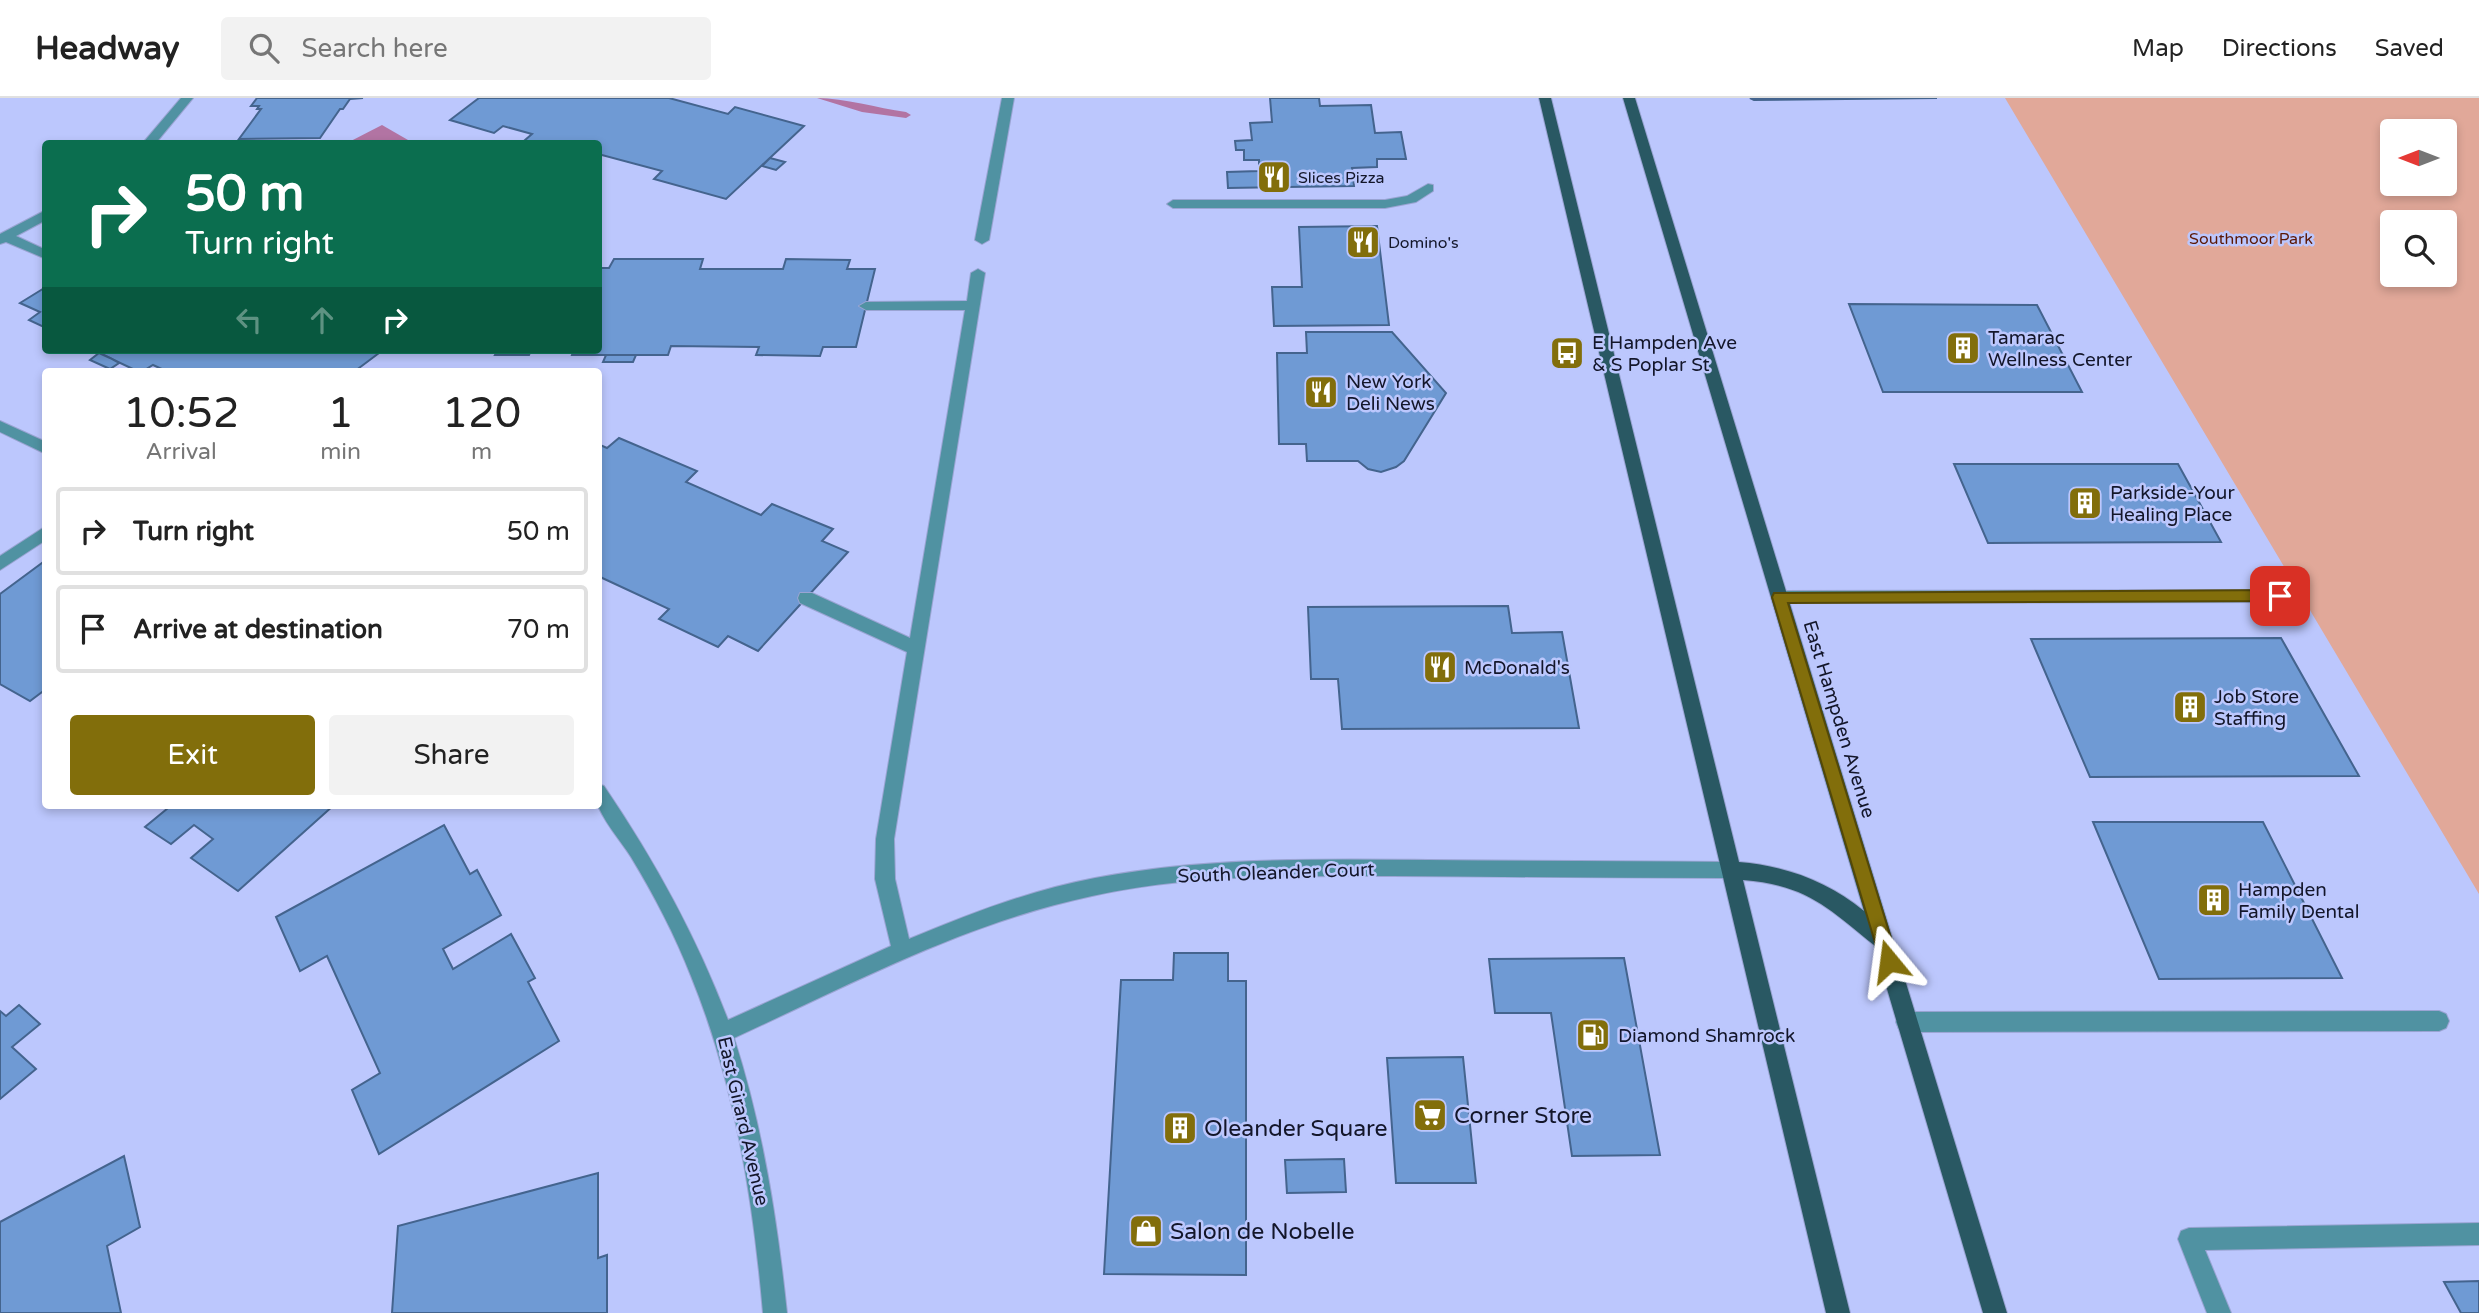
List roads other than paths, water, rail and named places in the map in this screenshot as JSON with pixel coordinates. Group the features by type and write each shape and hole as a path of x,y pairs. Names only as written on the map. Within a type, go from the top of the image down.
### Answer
{"main road":[{"path":"1545,98 1838,1313"},
{"name":"East Hampden Avenue","path":"1629,98 1995,1313"},
{"path":"1730,870 1777,875 1820,890 1852,910 1883,940"}],"street":[{"path":"151,140 187,98"},
{"path":"982,240 1008,98"},
{"path":"1173,204 1385,204 1411,198 1428,188"},
{"path":"3,239 42,216"},
{"path":"3,239 42,253"},
{"path":"902,952 885,878 884,851 978,273"},
{"path":"866,306 973,305"},
{"path":"0,426 42,447"},
{"path":"0,564 42,535"},
{"path":"1779,597 2280,596"},
{"path":"806,598 916,648"},
{"name":"East Girard Avenue","path":"602,798 656,880 695,958 724,1032 740,1087 760,1183 775,1313"},
{"name":"South Oleander Court","path":"724,1032 902,952 1036,901 1093,887 1184,873 1288,868 1730,870"},
{"path":"1906,1022 2439,1021"},
{"path":"2219,1313 2189,1239 2479,1234"}],"waterway":[{"path":"822,98 862,109 906,115"}],"place":[{"name":"Slices Pizza","path":"1274,177"},
{"name":"Domino's","path":"1363,242"},
{"name":"Tamarac Wellness Center","path":"1963,348"},
{"name":"E Hampden Ave & S Poplar St","path":"1567,353"},
{"name":"New York Deli News","path":"1321,392"},
{"name":"Parkside-Your Healing Place","path":"2085,503"},
{"name":"McDonald's","path":"1440,667"},
{"name":"Job Store Staffing","path":"2190,707"},
{"name":"Hampden Family Dental","path":"2214,900"},
{"name":"Diamond Shamrock","path":"1593,1035"},
{"name":"Corner Store","path":"1430,1115"},
{"name":"Oleander Square","path":"1180,1128"},
{"name":"Salon de Nobelle","path":"1146,1231"}],"park label":[{"name":"Southmoor Park","path":"2251,238"}]}
